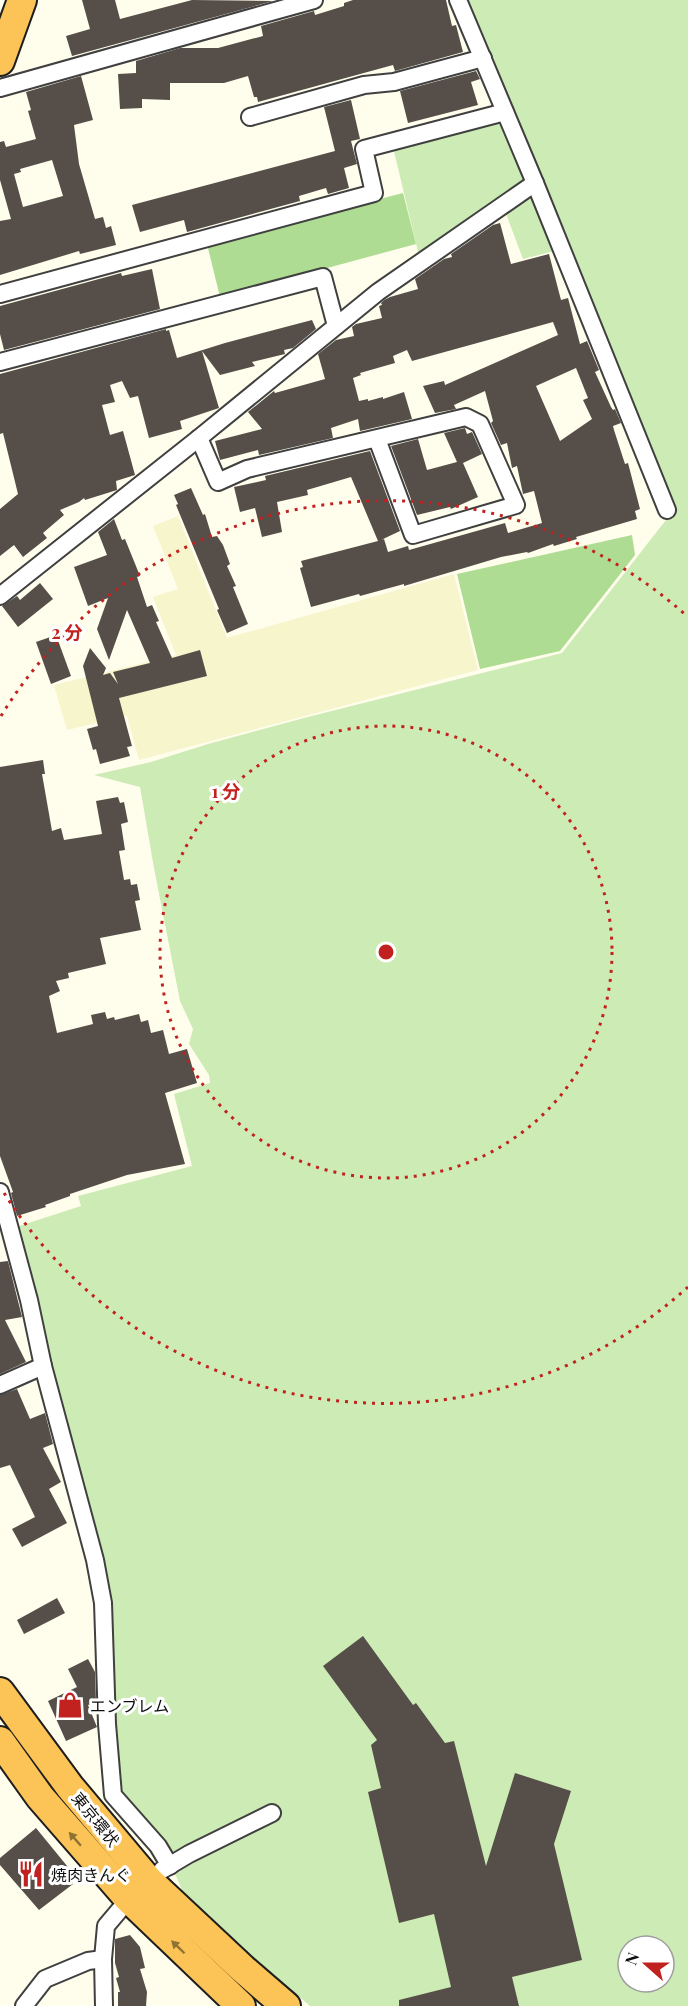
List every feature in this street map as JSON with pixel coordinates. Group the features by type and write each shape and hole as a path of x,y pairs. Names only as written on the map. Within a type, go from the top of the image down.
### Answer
{"highway":[{"path":"0,32 15,0"},
{"path":"0,61 22,0"},
{"name":"東京環状","path":"0,1692 70,1787 149,1882 241,2006"},
{"name":"東京環状","path":"0,1741 40,1797 149,1882 286,2006"}],"street":[{"path":"0,88 314,0"},
{"path":"458,0 535,183 667,510"},
{"path":"250,117 364,85 394,82 483,58"},
{"path":"0,294 374,193 364,149 505,112"},
{"path":"0,596 378,292 535,183"},
{"path":"0,362 323,277 336,326"},
{"path":"199,438 218,482 247,469 466,417 480,424 516,505 413,535 377,439"},
{"path":"0,1192 29,1300 43,1366 95,1560 103,1603 107,1724 113,1795 158,1846 149,1882"},
{"path":"0,1384 43,1366"},
{"path":"104,2006 103,1959 106,1926 149,1882 189,1854 272,1813"},
{"path":"24,2006 45,1979 88,1961 103,1959"}],"green space":[{"path":"464,0 688,0 688,2006 310,2006 243,1949 182,1890 162,1843 120,1796 115,1767 108,1603 16,1227 81,1206 78,1196 192,1166 174,1094 210,1083 209,1075 189,1044 193,1029 180,1001 140,787 94,775 151,762 304,718 562,653 673,511"},
{"path":"493,121 505,127 525,174 521,184 419,256 393,147"},
{"path":"403,193 416,244 220,297 207,244"},
{"path":"527,196 539,203 558,250 523,259 505,211"},
{"path":"178,516 227,638 454,574 478,670 139,760 127,716 67,730 54,685 176,655 153,597 178,589 153,526"},
{"path":"632,535 635,555 560,651 480,669 457,574"}],"building":[{"path":"82,0 115,0 120,19 192,0 273,1 72,56 66,36 90,29"},
{"path":"353,0 446,0 452,26 456,25 463,52 395,71 393,65 258,102 257,97 254,97 248,76 224,83 170,83 170,100 142,99 142,108 120,109 118,74 136,73 136,61 180,48 218,48 263,36 261,26 314,11 315,15 344,6 344,3"},
{"path":"476,71 480,79 471,82 478,105 408,123 400,91"},
{"path":"81,76 93,120 74,125 79,164 95,219 103,217 106,228 111,226 116,245 80,254 79,251 0,275 0,221 11,219 0,180 0,142 4,141 6,147 36,139 28,111 31,110 26,92","holes":["52,160 63,196 23,207 14,174 21,172 20,169"]},
{"path":"351,100 360,139 351,141 357,164 344,168 349,188 328,194 326,188 299,196 300,201 187,232 184,220 140,232 132,205 335,151 324,107"},
{"path":"500,223 511,264 549,254 561,300 568,298 580,344 587,341 599,370 595,372 621,423 613,426 625,464 628,463 640,509 635,511 637,519 554,546 553,544 528,553 501,557 404,586 404,584 360,596 359,594 311,607 300,568 303,567 301,561 378,541 351,477 307,490 308,495 277,502 282,532 262,537 255,508 240,512 234,487 266,480 265,476 370,451 400,531 381,540 384,539 388,552 408,546 409,550 505,523 508,533 542,523 534,491 523,494 517,466 512,468 507,443 501,445 491,423 493,421 485,391 454,405 456,409 435,413 423,386 444,381 445,385 558,335 553,322 412,361 407,350 393,356 395,363 360,373 361,375 353,378 359,401 383,397 383,399 404,392 412,419 360,431 358,419 331,428 333,438 259,455 258,450 220,460 215,441 262,429 248,412 274,391 275,393 325,379 318,354 336,340 354,336 352,327 356,324 382,318 379,306 384,300 418,289 415,279 444,259 452,257 451,254 493,225","holes":["576,368 588,398 583,400 592,419 560,441 536,386"]},
{"path":"152,269 160,309 4,350 0,334 0,306 121,273 122,276"},
{"path":"312,320 316,329 293,348 284,350 285,354 252,362 255,366 220,375 202,351 219,408 180,421 182,429 149,438 138,396 130,398 122,381 110,385 115,402 102,405 110,435 123,431 135,475 116,481 117,490 85,500 84,498 60,510 64,515 43,533 47,538 23,557 14,545 0,556 0,509 18,494 3,433 0,434 0,374 166,329 166,331 169,330 177,358"},
{"path":"465,428 467,434 472,432 482,454 463,463 478,497 451,509 450,507 417,515 391,446 418,439 427,470 457,462 444,433"},
{"path":"191,488 203,515 205,514 212,537 217,536 223,545 230,564 227,566 236,586 233,587 248,624 227,633 176,505 178,504 174,495"},
{"path":"114,519 140,576 137,577 147,607 152,605 159,621 156,622 172,658 200,650 207,676 119,698 132,746 127,747 130,756 100,764 87,729 98,726 83,666 90,648 106,668 103,675 110,673 118,684 113,672 150,663 127,610 109,660 97,629 108,598 88,606 74,567 107,555 98,532"},
{"path":"40,583 53,599 18,627 2,606 17,596 20,600"},
{"path":"56,635 71,676 51,684 36,642"},
{"path":"43,760 45,774 42,774 52,831 61,828 64,840 102,834 96,801 118,797 120,803 124,802 128,822 121,824 125,850 119,851 124,880 130,879 131,885 137,884 140,900 135,901 141,930 100,938 106,964 68,973 69,978 56,981 60,991 49,996 57,1033 93,1024 91,1015 105,1012 107,1019 114,1017 115,1020 139,1014 141,1022 148,1020 151,1033 163,1030 169,1054 187,1049 197,1083 165,1093 185,1164 127,1175 70,1194 70,1196 45,1205 46,1207 17,1216 11,1193 13,1192 0,1156 0,767"},
{"path":"8,1261 22,1317 5,1320 26,1362 0,1374 0,1262"},
{"path":"17,1389 30,1419 45,1413 53,1444 43,1448 61,1482 49,1489 67,1523 22,1547 12,1529 35,1517 10,1465 0,1468 0,1395"},
{"path":"57,1598 65,1613 24,1634 17,1620"},
{"path":"363,1636 413,1705 416,1703 445,1743 454,1741 486,1866 515,1773 571,1791 554,1844 582,1960 512,1977 519,2006 399,2006 399,2000 451,1987 434,1914 399,1923 368,1792 381,1788 371,1745 377,1740 323,1666"},
{"path":"88,1659 95,1672 96,1702 88,1705 97,1727 66,1741 48,1701 77,1687 68,1669"},
{"path":"36,1828 72,1872 67,1877 73,1884 39,1910 0,1865 0,1858"},
{"path":"130,1935 140,1947 145,1968 140,1969 147,1992 146,2006 118,2006 118,1992 120,1992 116,1978 119,1977 115,1963 115,1939"}],"place":[{"name":"エンブレム","path":"70,1705"},
{"name":"焼肉きんぐ","path":"31,1874"}]}
